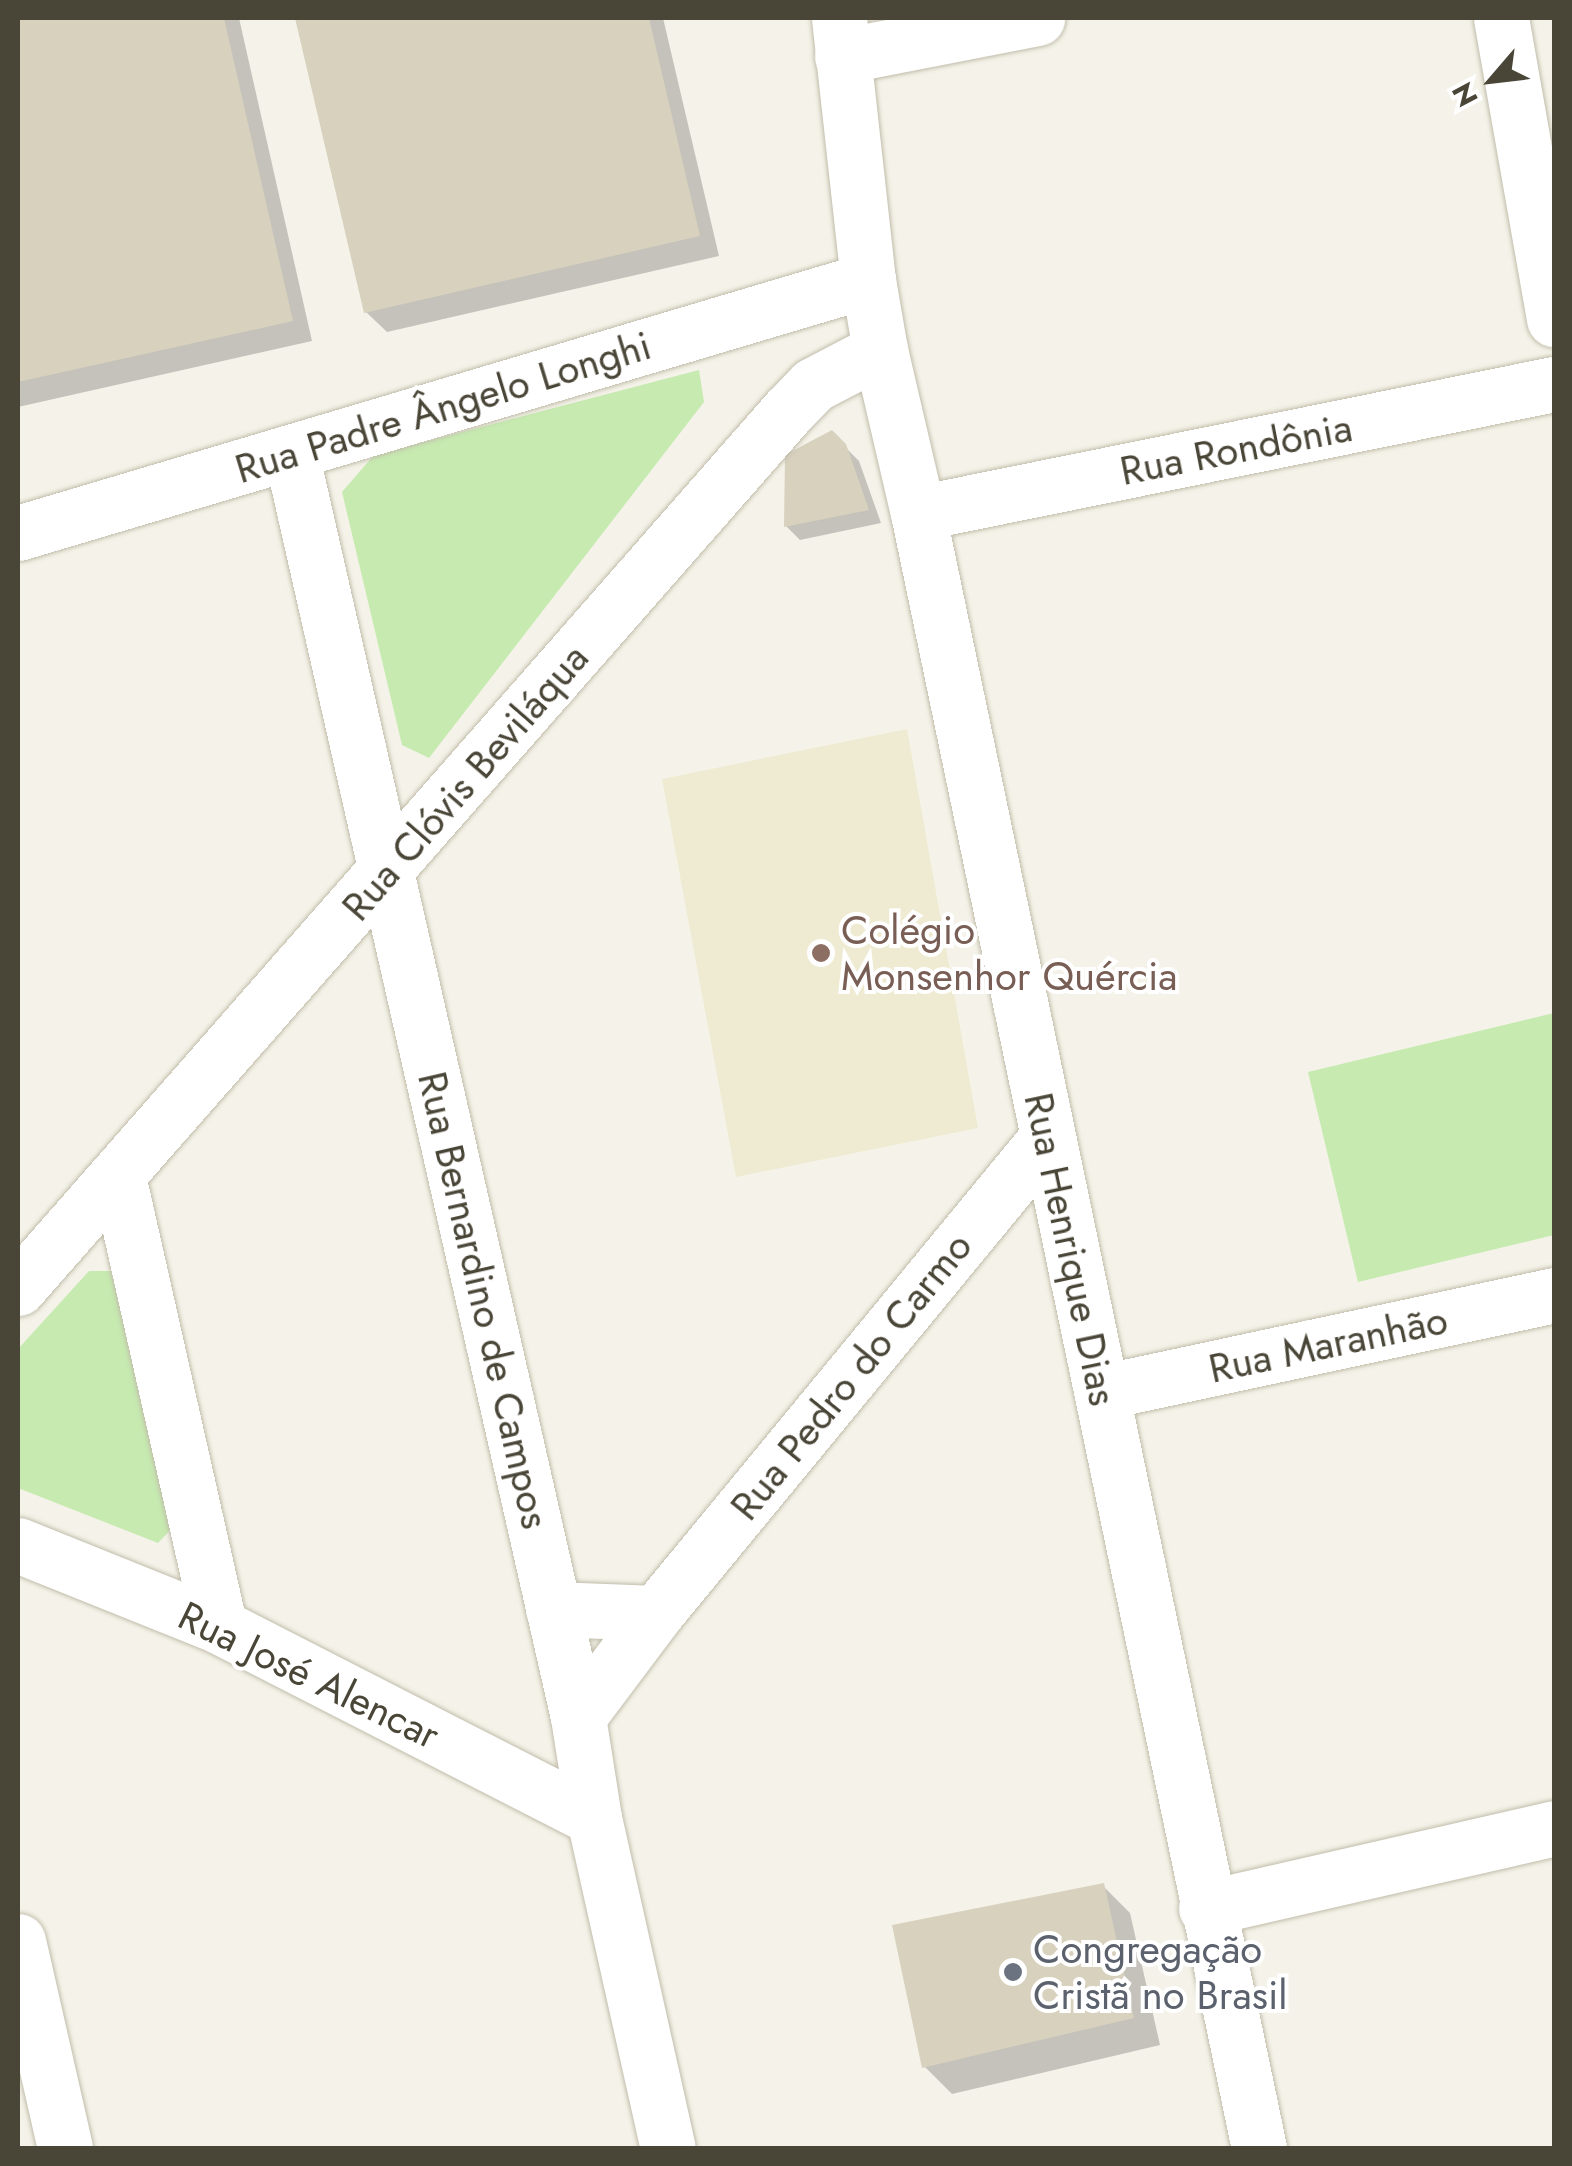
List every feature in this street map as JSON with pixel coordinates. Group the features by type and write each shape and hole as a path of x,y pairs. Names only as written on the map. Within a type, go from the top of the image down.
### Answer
{"street":[{"path":"880,350 868,280 841,37 1037,18"},
{"path":"1501,18 1554,319"},
{"name":"Rua Padre Ângelo Longhi","path":"18,533 868,280"},
{"name":"Rua Henrique Dias","path":"880,350 918,513 1259,2148"},
{"name":"Rua Clóvis Beviláqua","path":"18,1288 788,411 813,386 880,350"},
{"name":"Rua Rondônia","path":"918,513 1554,384"},
{"name":"Rua Bernardino de Campos","path":"291,453 578,1716 594,1818 668,2148"},
{"name":"Rua Pedro do Carmo","path":"578,1716 656,1613 1047,1138"},
{"path":"118,1176 219,1626"},
{"name":"Rua Maranhão","path":"1102,1392 1554,1295"},
{"name":"Rua José Alencar","path":"18,1546 219,1626 594,1818"},
{"path":"553,1609 656,1613"},
{"path":"1206,1908 1554,1828"},
{"path":"18,1940 64,2148"}],"shaded area":[{"name":"Colégio Monsenhor Quércia","path":"907,729 978,1128 736,1177 662,779"}],"green space":[{"path":"699,370 704,402 429,758 402,745 342,492 374,455"},
{"path":"1554,1013 1554,1235 1358,1282 1308,1072"},
{"path":"89,1271 111,1271 175,1525 158,1543 18,1488 18,1349"}],"building":[{"path":"18,18 224,18 293,321 18,382"},
{"path":"295,18 649,18 700,236 364,313"},
{"path":"832,430 846,444 869,510 784,527 785,455"},
{"name":"Congregação Cristã no Brasil","path":"1104,1883 1134,2018 922,2068 892,1925"}],"place":[{"name":"Colégio Monsenhor Quércia","path":"821,953"},
{"name":"Congregação Cristã no Brasil","path":"1013,1972"}]}
